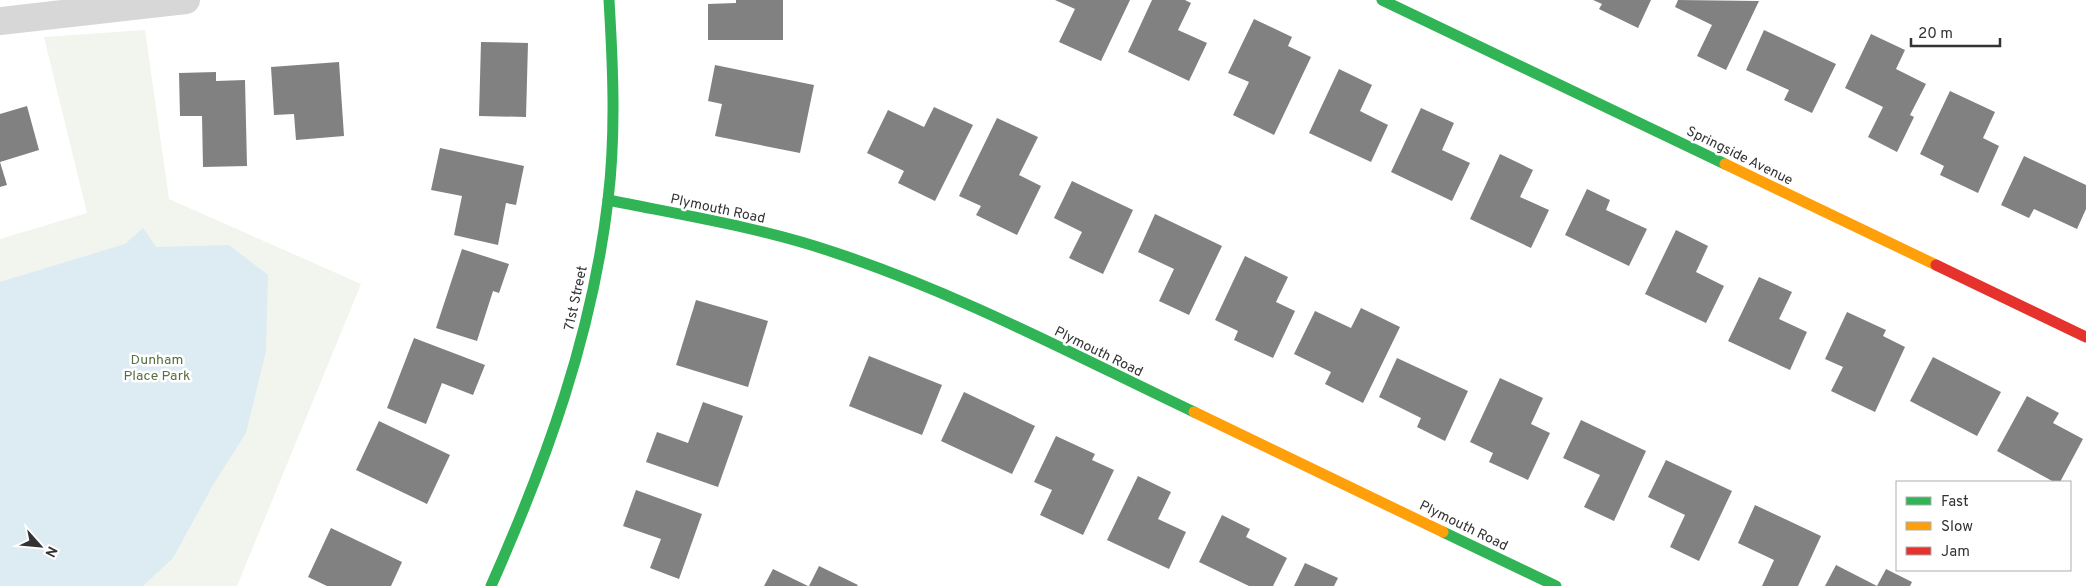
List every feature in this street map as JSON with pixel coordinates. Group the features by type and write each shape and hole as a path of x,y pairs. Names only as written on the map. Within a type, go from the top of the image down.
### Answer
{"street":[{"path":"0,21 186,0"},
{"name":"71st Street","path":"491,586 524,514 555,433 570,387 588,315 608,200 614,78 609,0"},
{"name":"Springside Avenue","path":"1382,0 2086,338"},
{"name":"Plymouth Road","path":"608,200 749,229 813,246 882,269 954,298 1556,586"}],"green space":[{"name":"Dunham Place Park","path":"145,30 169,199 361,284 237,586 0,586 0,239 87,213 44,37"}],"shaded area":[{"name":"Dunham Place Park","path":"143,228 156,247 229,245 268,275 266,351 246,433 213,485 173,558 143,586 0,586 0,282 125,244"}],"building":[{"path":"736,0 783,0 783,40 708,40 708,4 736,3"},
{"path":"1055,0 1130,0 1101,61 1059,42 1075,9"},
{"path":"1152,0 1185,0 1191,3 1178,30 1207,43 1189,81 1128,52"},
{"path":"1593,0 1651,0 1638,28 1599,9 1602,4"},
{"path":"1678,0 1759,1 1726,70 1697,56 1712,25 1675,7"},
{"path":"1254,19 1292,37 1288,46 1311,57 1274,135 1233,115 1249,82 1228,73"},
{"path":"1764,30 1836,64 1812,113 1784,100 1789,90 1746,70"},
{"path":"1871,34 1905,50 1896,69 1926,84 1910,115 1914,117 1897,152 1868,137 1883,107 1845,88"},
{"path":"481,42 528,43 526,117 479,116"},
{"path":"339,62 344,136 296,140 294,114 274,115 271,67"},
{"path":"715,65 814,85 800,153 715,136 722,104 708,101"},
{"path":"1339,69 1372,85 1360,111 1388,125 1371,162 1309,133"},
{"path":"216,72 216,81 245,80 247,166 203,167 202,116 180,116 179,73"},
{"path":"1950,91 1995,112 1983,138 1999,146 1978,193 1940,175 1944,166 1920,154"},
{"path":"27,106 39,150 0,162 0,114"},
{"path":"934,107 973,125 935,201 898,183 904,171 867,153 888,110 924,127"},
{"path":"1421,108 1454,123 1442,150 1470,163 1452,201 1391,172"},
{"path":"997,118 1038,137 1019,175 1041,186 1017,235 976,215 981,206 959,196"},
{"path":"440,148 524,166 516,205 506,203 498,245 454,235 462,196 431,190"},
{"path":"1500,154 1533,170 1520,197 1549,210 1531,248 1470,219"},
{"path":"2024,156 2086,185 2086,209 2077,229 2034,209 2029,218 2001,205"},
{"path":"0,162 7,185 0,187"},
{"path":"1072,181 1133,210 1103,274 1069,258 1082,232 1054,218"},
{"path":"1587,189 1610,200 1606,210 1647,229 1629,266 1565,235"},
{"path":"1155,214 1222,246 1189,315 1159,301 1174,269 1138,252"},
{"path":"1676,230 1708,246 1696,272 1724,286 1706,323 1645,294"},
{"path":"462,249 509,264 499,293 493,291 477,341 436,328"},
{"path":"1245,256 1288,277 1276,302 1295,311 1273,358 1234,340 1238,331 1215,320"},
{"path":"1759,277 1792,292 1779,319 1807,332 1790,370 1728,341"},
{"path":"696,300 768,321 748,387 676,365"},
{"path":"1361,308 1400,327 1363,403 1325,384 1331,372 1294,354 1315,311 1351,328"},
{"path":"1847,312 1886,330 1883,336 1905,347 1875,412 1831,391 1843,367 1825,359"},
{"path":"414,338 485,365 473,395 442,383 426,424 387,408"},
{"path":"869,356 942,385 922,435 849,406"},
{"path":"1933,357 2001,392 1977,436 1910,401"},
{"path":"1397,358 1468,391 1445,441 1417,427 1421,418 1379,397"},
{"path":"1500,378 1543,398 1531,424 1550,433 1528,480 1489,462 1493,453 1470,442"},
{"path":"964,392 1035,426 1012,474 941,441"},
{"path":"2027,396 2059,413 2053,423 2083,439 2061,481 2052,481 1997,451"},
{"path":"703,402 743,416 718,487 646,462 657,432 688,443"},
{"path":"1581,420 1646,451 1614,521 1584,507 1600,475 1563,458"},
{"path":"379,421 450,455 427,504 356,470"},
{"path":"1056,436 1095,454 1092,460 1114,470 1083,535 1040,515 1052,490 1034,482"},
{"path":"1666,460 1732,491 1699,561 1670,547 1685,515 1648,497"},
{"path":"1138,476 1171,492 1158,519 1186,532 1169,569 1107,540"},
{"path":"636,490 702,514 679,579 650,568 661,539 623,526"},
{"path":"1755,505 1821,536 1798,586 1762,586 1774,560 1738,543"},
{"path":"1222,515 1250,529 1246,537 1287,558 1273,586 1249,586 1199,562"},
{"path":"331,528 402,562 391,586 327,586 308,577"},
{"path":"1305,563 1338,578 1334,586 1294,586"},
{"path":"1836,565 1877,586 1825,586"},
{"path":"819,566 858,585 809,586"},
{"path":"773,569 808,586 764,586"},
{"path":"1886,569 1912,582 1910,586 1877,586"}],"traffic: fast":[{"path":"491,586 530,493 564,398 591,300 601,251 611,175 613,125 613,75 609,0"},
{"path":"1382,0 1725,164"},
{"path":"608,200 775,235 877,267 969,305 1194,412"},
{"path":"1443,532 1556,586"}],"traffic: slow":[{"path":"1725,164 1936,265"},
{"path":"1194,412 1443,532"}],"traffic: jam":[{"path":"1936,265 2086,337"}]}
